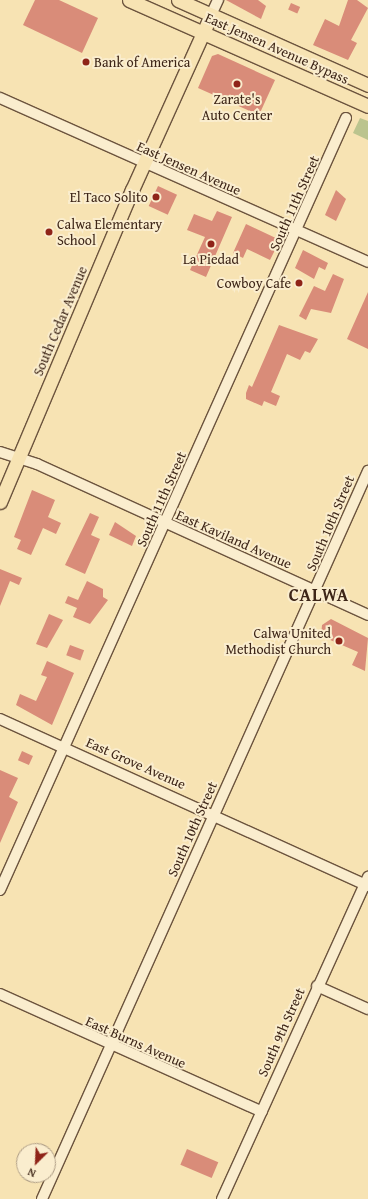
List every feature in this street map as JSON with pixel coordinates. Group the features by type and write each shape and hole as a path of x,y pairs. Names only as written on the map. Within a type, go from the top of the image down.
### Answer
{"main road":[{"name":"East Jensen Avenue Bypass","path":"129,0 368,106"},
{"name":"East Jensen Avenue Bypass","path":"178,0 368,84"},
{"name":"South Cedar Avenue","path":"0,502 145,164 211,15"}],"street":[{"name":"South Cedar Avenue","path":"211,15 218,0"},
{"name":"East Jensen Avenue","path":"0,98 145,164 368,262"},
{"name":"South 11th Street","path":"0,890 63,746 166,524 298,231 346,118"},
{"name":"East Kaviland Avenue","path":"0,452 166,524 368,615"},
{"name":"South 10th Street","path":"42,1199 213,813 316,592 368,471"},
{"name":"East Grove Avenue","path":"0,719 367,882"},
{"name":"South 9th Street","path":"226,1198 317,986 367,882"},
{"path":"317,986 368,1008"},
{"name":"East Burns Avenue","path":"0,994 111,1046 262,1112"}],"green space":[{"path":"360,118 368,121 368,140 353,133"}],"building":[{"path":"35,0 59,0 98,18 82,53 23,25"},
{"path":"226,0 258,0 266,6 261,19"},
{"path":"348,0 357,0 368,8 351,40 357,43 348,60 313,45 325,19 339,26"},
{"path":"291,3 300,7 297,13 288,9"},
{"name":"Zarate's Auto Center","path":"218,54 275,80 259,115 198,88 212,56"},
{"path":"158,186 177,195 168,215 149,206"},
{"path":"336,190 346,199 336,221 325,215"},
{"name":"La Piedad","path":"217,211 232,217 206,277 190,270 205,237 187,230 194,214 212,221"},
{"path":"246,224 280,240 270,260 247,249 243,258 233,253"},
{"path":"303,250 328,263 325,270 319,267 314,279 295,268"},
{"path":"333,274 344,279 331,313 311,309 306,320 299,316 314,286 325,291"},
{"path":"368,292 368,349 347,339"},
{"path":"279,325 318,339 310,353 305,351 300,360 287,354 271,392 280,396 276,406 264,401 262,406 246,399 246,393 249,385 252,387"},
{"path":"32,490 55,500 48,517 61,523 56,534 43,528 31,555 17,549 21,540 14,537"},
{"path":"90,513 99,517 91,535 100,539 85,574 65,565"},
{"path":"115,522 136,536 132,546 109,535"},
{"path":"0,569 22,578 19,585 10,581 0,606"},
{"path":"87,581 103,589 103,597 108,600 90,624 73,617 77,608 65,603 68,596 78,600"},
{"path":"49,614 63,620 47,648 36,644"},
{"path":"331,619 368,638 365,671 352,665 358,652 321,636 322,625"},
{"path":"70,645 84,650 80,660 66,655"},
{"path":"47,661 74,673 52,725 16,705 20,694 36,701 47,677 41,675"},
{"path":"22,751 33,756 29,765 18,760"},
{"path":"0,770 18,778 9,797 18,802 0,843"},
{"path":"187,1149 218,1162 212,1178 180,1165"}],"place":[{"name":"Bank of America","path":"86,62"},
{"name":"Zarate's Auto Center","path":"237,84"},
{"name":"El Taco Solito","path":"156,197"},
{"name":"Calwa Elementary School","path":"49,232"},
{"name":"La Piedad","path":"211,244"},
{"name":"Cowboy Cafe","path":"299,283"},
{"name":"Calwa United Methodist Church","path":"339,641"}],"district":[{"name":"CALWA","path":"319,595"}]}
